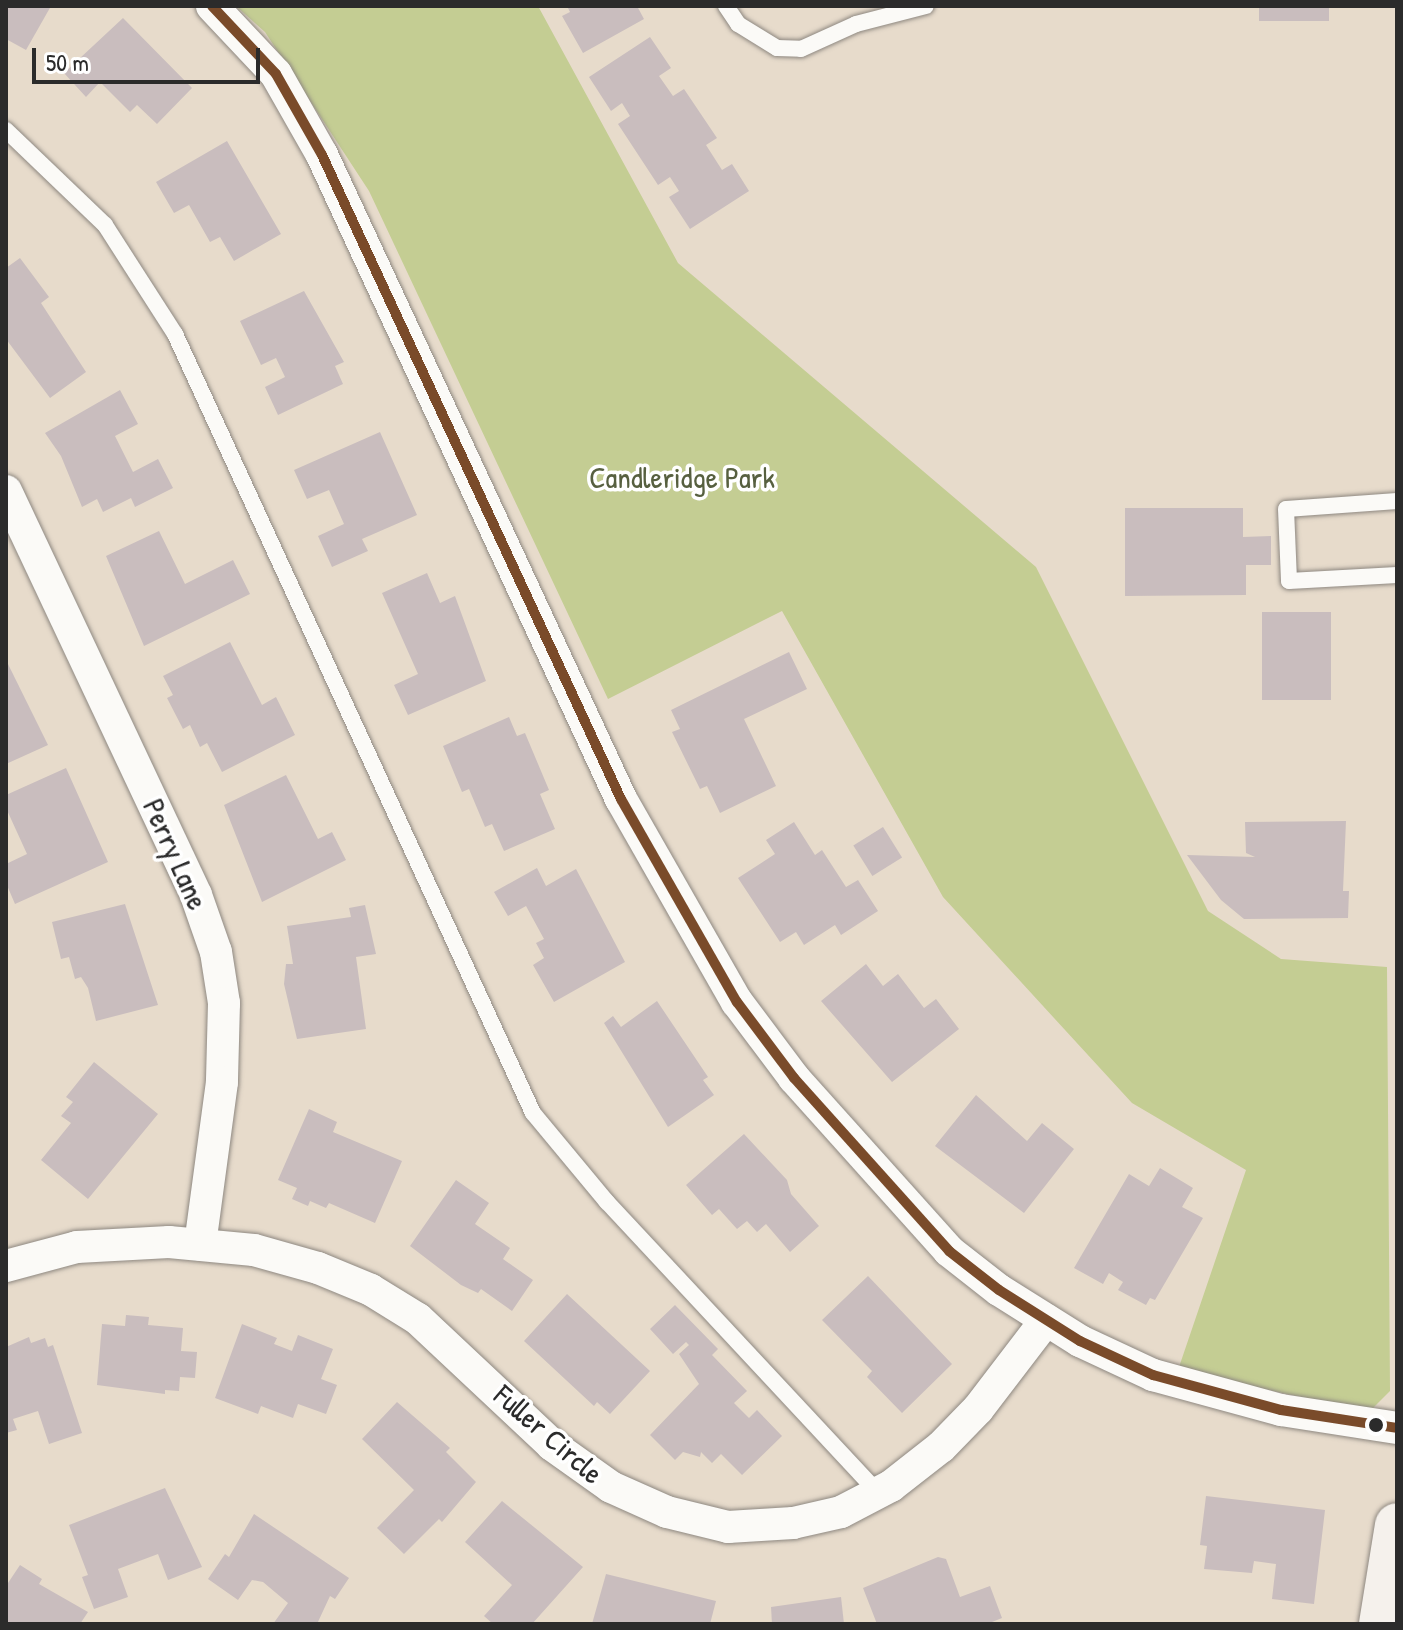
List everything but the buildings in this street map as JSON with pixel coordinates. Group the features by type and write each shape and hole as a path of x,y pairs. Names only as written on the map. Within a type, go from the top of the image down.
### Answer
{"main road":[{"path":"1381,1624 1397,1525"}],"street":[{"path":"212,6 276,74 322,155 621,799 737,1002 794,1078 949,1251 1046,1320 1153,1375 1281,1410 1397,1428"},
{"name":"Perry Lane","path":"6,491 196,895 216,952 224,1003 222,1082 200,1245"},
{"name":"Fuller Circle","path":"6,1266 77,1247 200,1245 254,1250 371,1290 428,1328 552,1445 611,1487 667,1512 728,1527 793,1523 841,1512 878,1493 951,1437 1046,1320"}],"lane":[{"path":"726,6 738,24 777,48 801,49 856,24 926,6"},
{"path":"6,130 105,225 175,334 533,1113 607,1202 878,1493"},
{"path":"1397,501 1286,509 1289,581 1397,575"}],"green space":[{"name":"Candleridge Park","path":"236,6 538,6 678,263 1036,567 1208,911 1281,959 1387,967 1390,1391 1369,1412 1178,1370 1246,1170 1132,1103 943,897 782,611 608,699 369,191 265,32"}],"transit line":[{"path":"212,6 276,74 322,155 621,799 737,1002 794,1078 949,1251 999,1290 1080,1341 1153,1375 1281,1410 1397,1428"}]}
